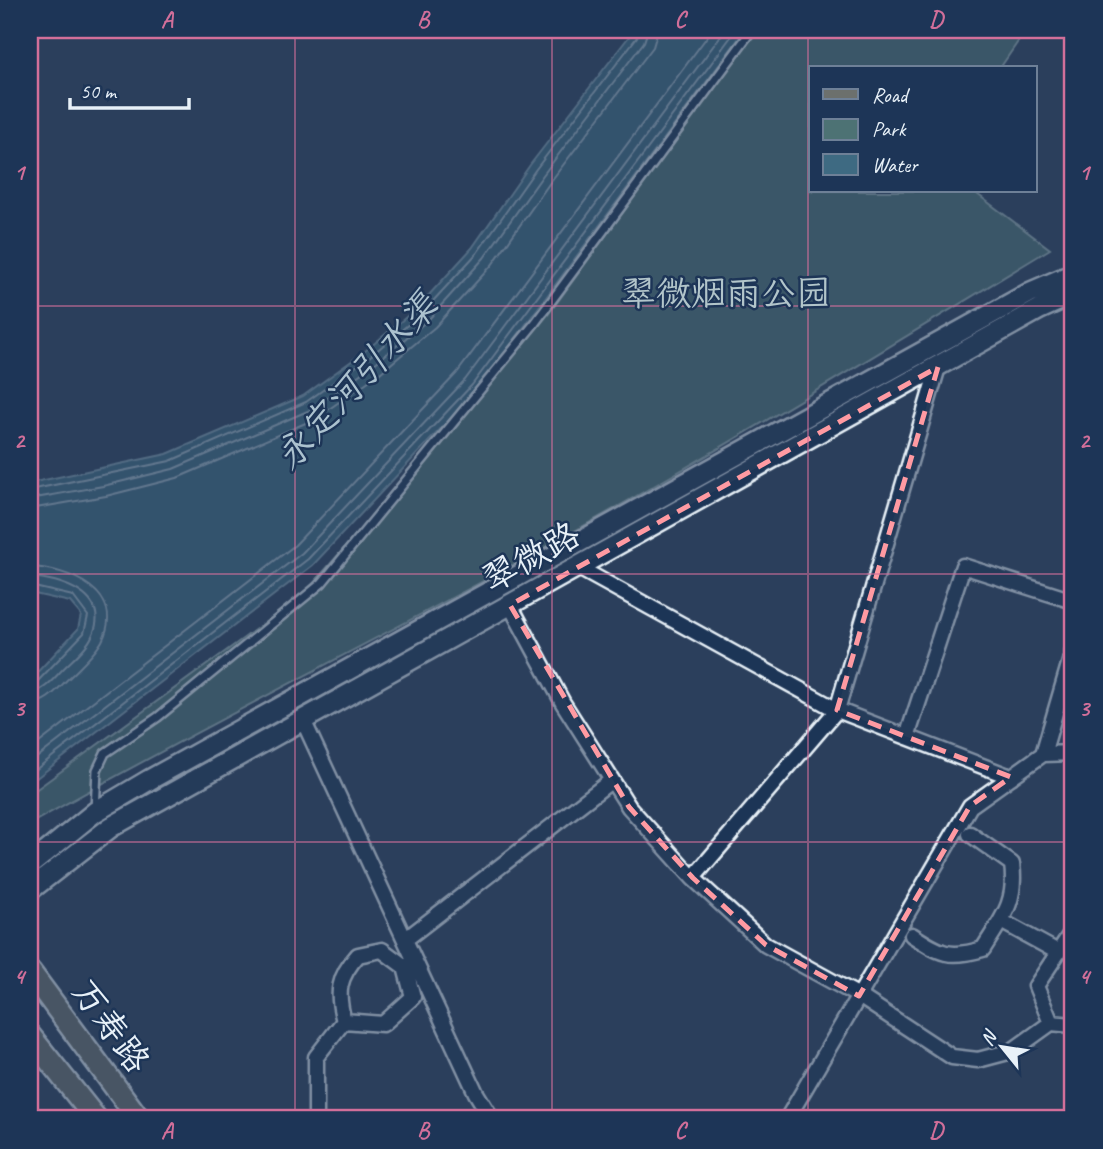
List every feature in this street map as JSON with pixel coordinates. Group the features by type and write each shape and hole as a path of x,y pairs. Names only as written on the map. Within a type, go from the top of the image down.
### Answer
{"main road":[{"name":"翠微路","path":"30,865 95,811 1031,292 1073,274"},
{"name":"翠微路","path":"30,890 111,827 1040,309 1073,294"},
{"name":"万寿路","path":"30,972 139,1119"},
{"name":"万寿路","path":"30,1036 96,1119"}],"street":[{"path":"693,878 837,710 938,367"},
{"path":"907,737 963,566 1073,601"},
{"path":"577,567 837,710 1011,777"},
{"path":"510,605 563,703 629,807 693,878 766,945 859,996 952,1057 978,1060 1012,1051 1051,1023 1073,1025"},
{"path":"1043,754 1073,651"},
{"path":"303,720 476,1093 492,1119"},
{"path":"787,1119 970,806 1043,754 1073,753"},
{"path":"406,939 612,780"},
{"path":"912,935 934,949 959,957 983,949 1000,921 1015,890 1012,864 970,834"},
{"path":"1000,921 1056,951"},
{"path":"1051,1023 1036,986 1056,951 1073,930"},
{"path":"382,950 405,967 413,997 383,1024 344,1021 338,1001 338,983 358,955 382,950"},
{"path":"316,1119 316,1057 344,1021"}],"lane":[{"path":"95,811 97,770 105,753 158,718 330,574 535,323 752,30"}],"highlighted area":[{"path":"938,367 837,710 1011,777 970,806 859,996 766,945 693,878 629,807 510,605"}],"green space":[{"name":"翠微烟雨公园","path":"757,30 1026,30 1001,66 809,66 809,192 974,192 1050,249 598,518 30,824 30,794 304,594 547,316"}],"water":[{"name":"永定河引水渠","path":"634,30 745,30 477,390 313,565 30,783 30,680 78,629 81,615 70,602 30,593 30,483 167,454 303,396 364,352 417,308 472,248 530,165"}]}
